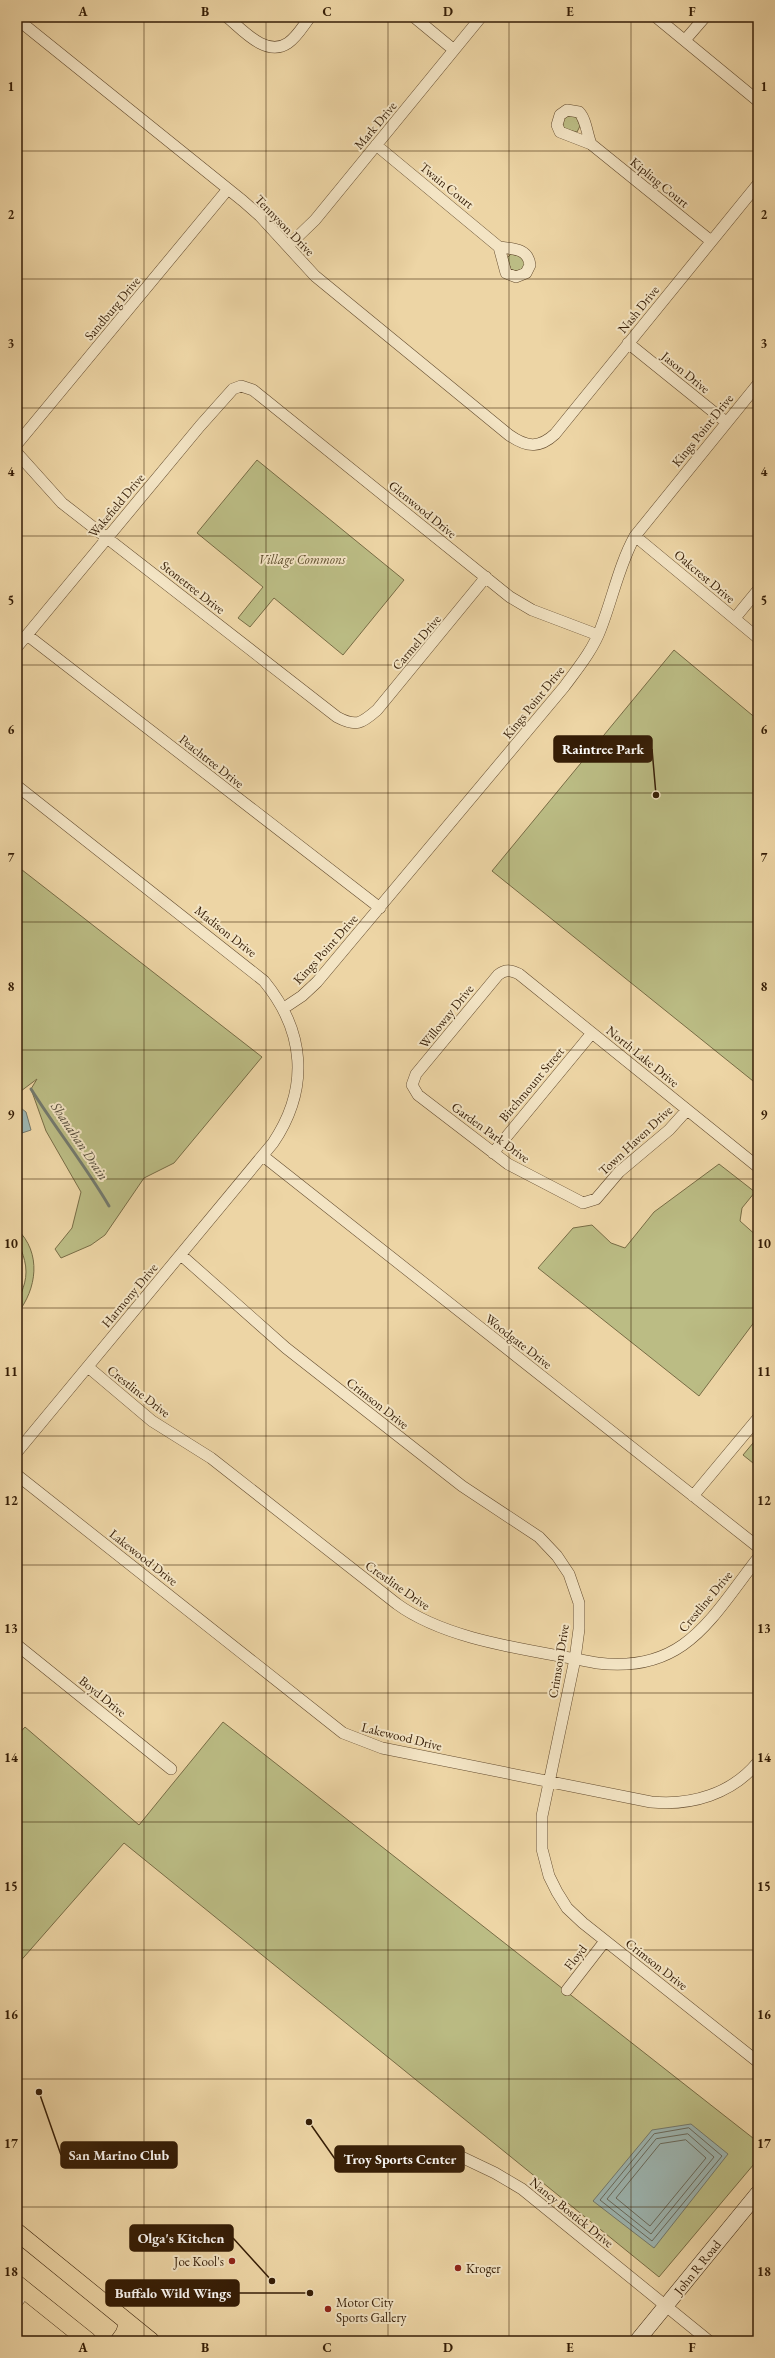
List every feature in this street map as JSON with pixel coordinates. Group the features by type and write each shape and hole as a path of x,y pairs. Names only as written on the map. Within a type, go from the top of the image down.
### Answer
{"main road":[{"name":"John R Road","path":"636,2341 758,2193"},
{"path":"17,2232 151,2341"},
{"path":"20,2292 88,2341"},
{"path":"119,2341 124,2334 128,2323"}],"street":[{"path":"227,17 263,45 276,48 289,42 310,17"},
{"path":"414,17 454,50"},
{"name":"Mark Drive","path":"288,246 315,220 481,17"},
{"path":"656,17 758,101"},
{"path":"685,40 705,17"},
{"name":"Tennyson Drive","path":"17,19 260,216 315,276 503,430 517,440 535,446"},
{"name":"Kipling Court","path":"591,144 711,241"},
{"name":"Twain Court","path":"376,145 499,247"},
{"name":"Nash Drive","path":"535,446 547,442 555,434 628,342 758,184"},
{"name":"Sandburg Drive","path":"17,444 228,189"},
{"name":"Jason Drive","path":"628,342 726,422"},
{"name":"Kings Point Drive","path":"284,1008 313,987 564,687 585,659 598,635 621,565 635,536 758,384"},
{"name":"Wakefield Drive","path":"17,647 226,396 233,389 241,386"},
{"name":"Glenwood Drive","path":"241,386 253,390 510,597 532,610 598,635"},
{"name":"Stonetree Drive","path":"17,453 55,497 337,717 347,722 365,722"},
{"name":"Oakcrest Drive","path":"635,536 758,638"},
{"name":"Carmel Drive","path":"365,722 377,710 486,578"},
{"path":"735,618 758,590"},
{"name":"Peachtree Drive","path":"27,635 380,908"},
{"name":"Madison Drive","path":"17,786 249,967 264,980 284,1008 292,1028 297,1048 297,1087 287,1120 262,1156"},
{"name":"North Lake Drive","path":"508,970 519,974 758,1167"},
{"name":"Willoway Drive","path":"412,1085 416,1074 498,975 508,970"},
{"name":"Birchmount Street","path":"493,1153 592,1033"},
{"name":"Garden Park Drive","path":"412,1085 418,1095 493,1153 519,1170 583,1203"},
{"name":"Town Haven Drive","path":"583,1203 596,1199 620,1172 669,1130 687,1110"},
{"name":"Harmony Drive","path":"17,1452 262,1156"},
{"name":"Woodgate Drive","path":"262,1156 758,1547"},
{"name":"Crimson Drive","path":"181,1255 292,1353 462,1486 540,1537 557,1556 569,1574 579,1603 579,1629 575,1659 549,1782 541,1833 542,1849 549,1876 567,1908 605,1941 758,2062"},
{"name":"Crestline Drive","path":"88,1368 152,1421 211,1458 407,1612 449,1632 575,1659 619,1666 636,1665 674,1651 691,1640 707,1623 758,1558"},
{"path":"693,1496 758,1418"},
{"name":"Lakewood Drive","path":"17,1475 343,1733 382,1748 651,1802 682,1803 705,1797 740,1780 758,1762"},
{"name":"Boyd Drive","path":"17,1645 171,1769"},
{"name":"Floyd","path":"567,1990 605,1941"},
{"name":"Nancy Bostick Drive","path":"453,2153 495,2173 522,2189 710,2341"}],"green space":[{"path":"568,115 576,117 580,126 577,132 564,129 563,122"},
{"path":"511,254 521,256 525,263 524,267 518,272 511,270 507,258"},
{"name":"Village Commons","path":"257,460 404,580 343,655 274,598 250,627 238,618 263,587 197,533"},
{"path":"674,650 758,720 758,1085 492,871"},
{"path":"17,866 262,1057 174,1163 144,1178 105,1235 91,1245 61,1258 55,1249 72,1228 81,1192 46,1131 31,1089 37,1079 17,1094"},
{"path":"719,1164 755,1192 742,1208 740,1221 758,1237 758,1317 699,1396 538,1268 573,1228 592,1225 611,1243 625,1248 654,1212"},
{"path":"17,1229 25,1239 30,1249 34,1271 29,1294 17,1314 18,1303 26,1278 26,1266 18,1240"},
{"path":"758,1437 758,1467 743,1455"},
{"path":"223,1722 758,2142 758,2157 754,2164 659,2277 124,1843 17,1965 17,1852 21,1847 17,1844 17,1736 25,1727 139,1825"}],"water":[{"path":"17,1105 26,1112 31,1130 19,1134"},
{"path":"691,2124 728,2154 654,2248 593,2201 652,2130"}],"waterway":[{"name":"Shanahan Drain","path":"31,1089 109,1206"}],"place":[{"name":"Raintree Park","path":"656,795"},
{"name":"San Marino Club","path":"39,2092"},
{"name":"Troy Sports Center","path":"309,2122"},
{"name":"Joe Kool's","path":"232,2261"},
{"name":"Kroger","path":"458,2268"},
{"name":"Olga's Kitchen","path":"272,2281"},
{"name":"Buffalo Wild Wings","path":"310,2293"},
{"name":"Motor City Sports Gallery","path":"328,2309"}]}
